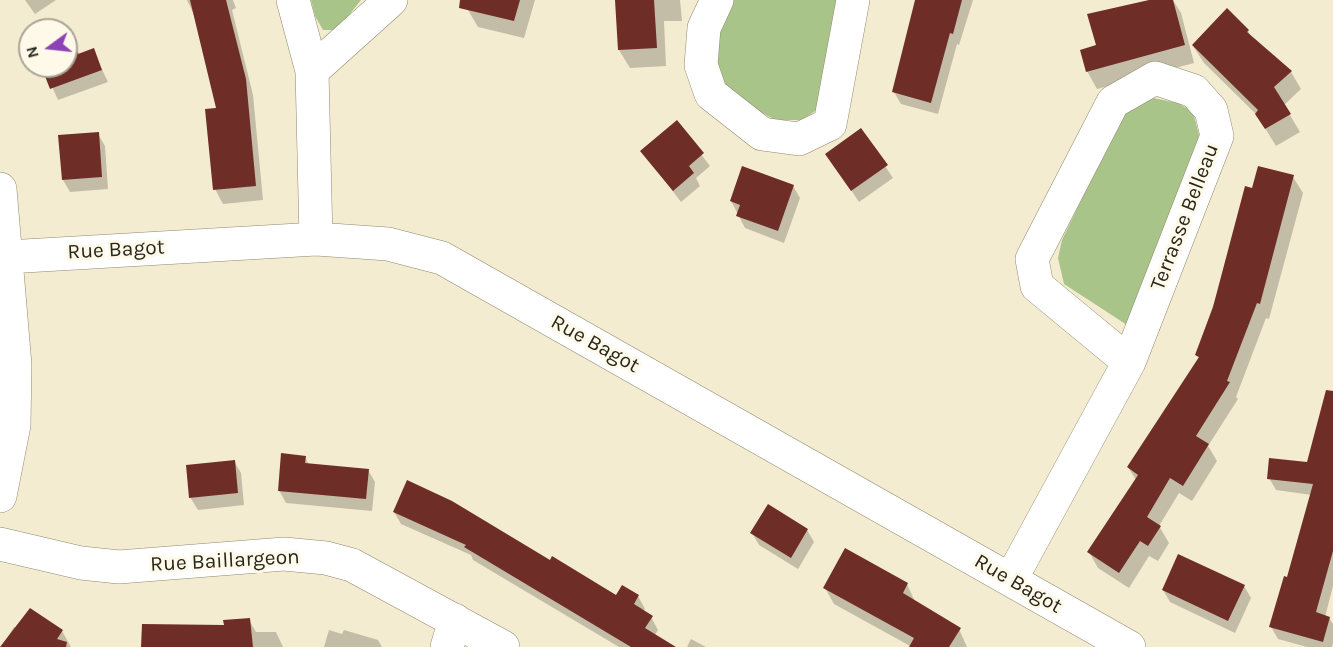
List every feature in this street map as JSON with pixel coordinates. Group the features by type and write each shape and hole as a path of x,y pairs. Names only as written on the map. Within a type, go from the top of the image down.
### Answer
{"street":[{"path":"293,0 312,71 316,239"},
{"path":"312,71 391,0"},
{"path":"717,0 704,28 701,65 711,94 762,134 799,139 830,124 853,0"},
{"name":"Terrasse Belleau","path":"1011,579 1130,362 1217,136 1211,110 1194,91 1155,78 1113,102 1032,258 1037,285 1130,362"},
{"path":"0,189 15,365 14,424 7,474 0,496"},
{"name":"Rue Bagot","path":"7,257 316,239 388,244 442,258 1129,647"},
{"name":"Rue Baillargeon","path":"0,544 81,563 119,567 284,554 326,558 352,565 451,633 503,647"}],"green space":[{"path":"311,0 361,0 337,30 323,30 315,16"},
{"path":"734,0 838,0 821,107 802,120 775,120 727,93 711,50 721,15"},
{"path":"1153,98 1178,103 1193,112 1199,135 1194,156 1127,325 1064,284 1058,258 1062,240 1121,117 1134,106"}],"building":[{"path":"190,0 226,0 246,79 256,186 213,190 205,109 216,108"},
{"path":"460,0 520,0 514,21 459,8"},
{"path":"615,0 654,0 657,48 618,50"},
{"path":"915,0 962,0 953,34 950,33 931,103 892,92"},
{"path":"1149,0 1173,0 1185,45 1086,72 1080,50 1096,45 1087,14"},
{"path":"1227,8 1249,30 1247,32 1292,71 1274,87 1291,114 1265,129 1255,114 1258,110 1192,45"},
{"path":"94,48 102,70 50,89 46,78 78,78 78,54"},
{"path":"677,120 704,153 689,166 694,173 673,191 640,151"},
{"path":"861,128 888,165 851,191 825,154"},
{"path":"99,132 102,177 62,180 58,135"},
{"path":"742,166 794,185 778,231 736,216 740,205 730,201"},
{"path":"1258,166 1294,175 1260,304 1257,303 1227,381 1230,382 1196,436 1209,444 1183,486 1170,478 1147,517 1161,526 1148,546 1140,541 1119,573 1087,552 1138,475 1127,467 1199,357 1195,355 1213,307 1245,186 1252,188"},
{"path":"1326,390 1333,391 1333,551 1316,612 1330,617 1323,642 1269,627 1284,576 1287,577 1313,484 1267,479 1269,458 1307,462"},
{"path":"281,453 306,456 305,463 369,469 366,499 278,491"},
{"path":"235,460 238,493 189,498 186,465"},
{"path":"407,480 452,501 550,560 552,556 616,595 622,585 639,595 634,604 653,616 645,628 676,647 631,647 464,547 466,545 393,512"},
{"path":"768,504 808,529 791,558 750,533"},
{"path":"845,548 908,583 903,593 961,628 949,647 909,647 914,638 823,588"},
{"path":"1178,554 1245,585 1228,621 1162,590"},
{"path":"30,608 63,630 57,639 67,642 66,647 0,647"},
{"path":"250,618 253,647 141,647 142,624 224,625 223,620"}]}
